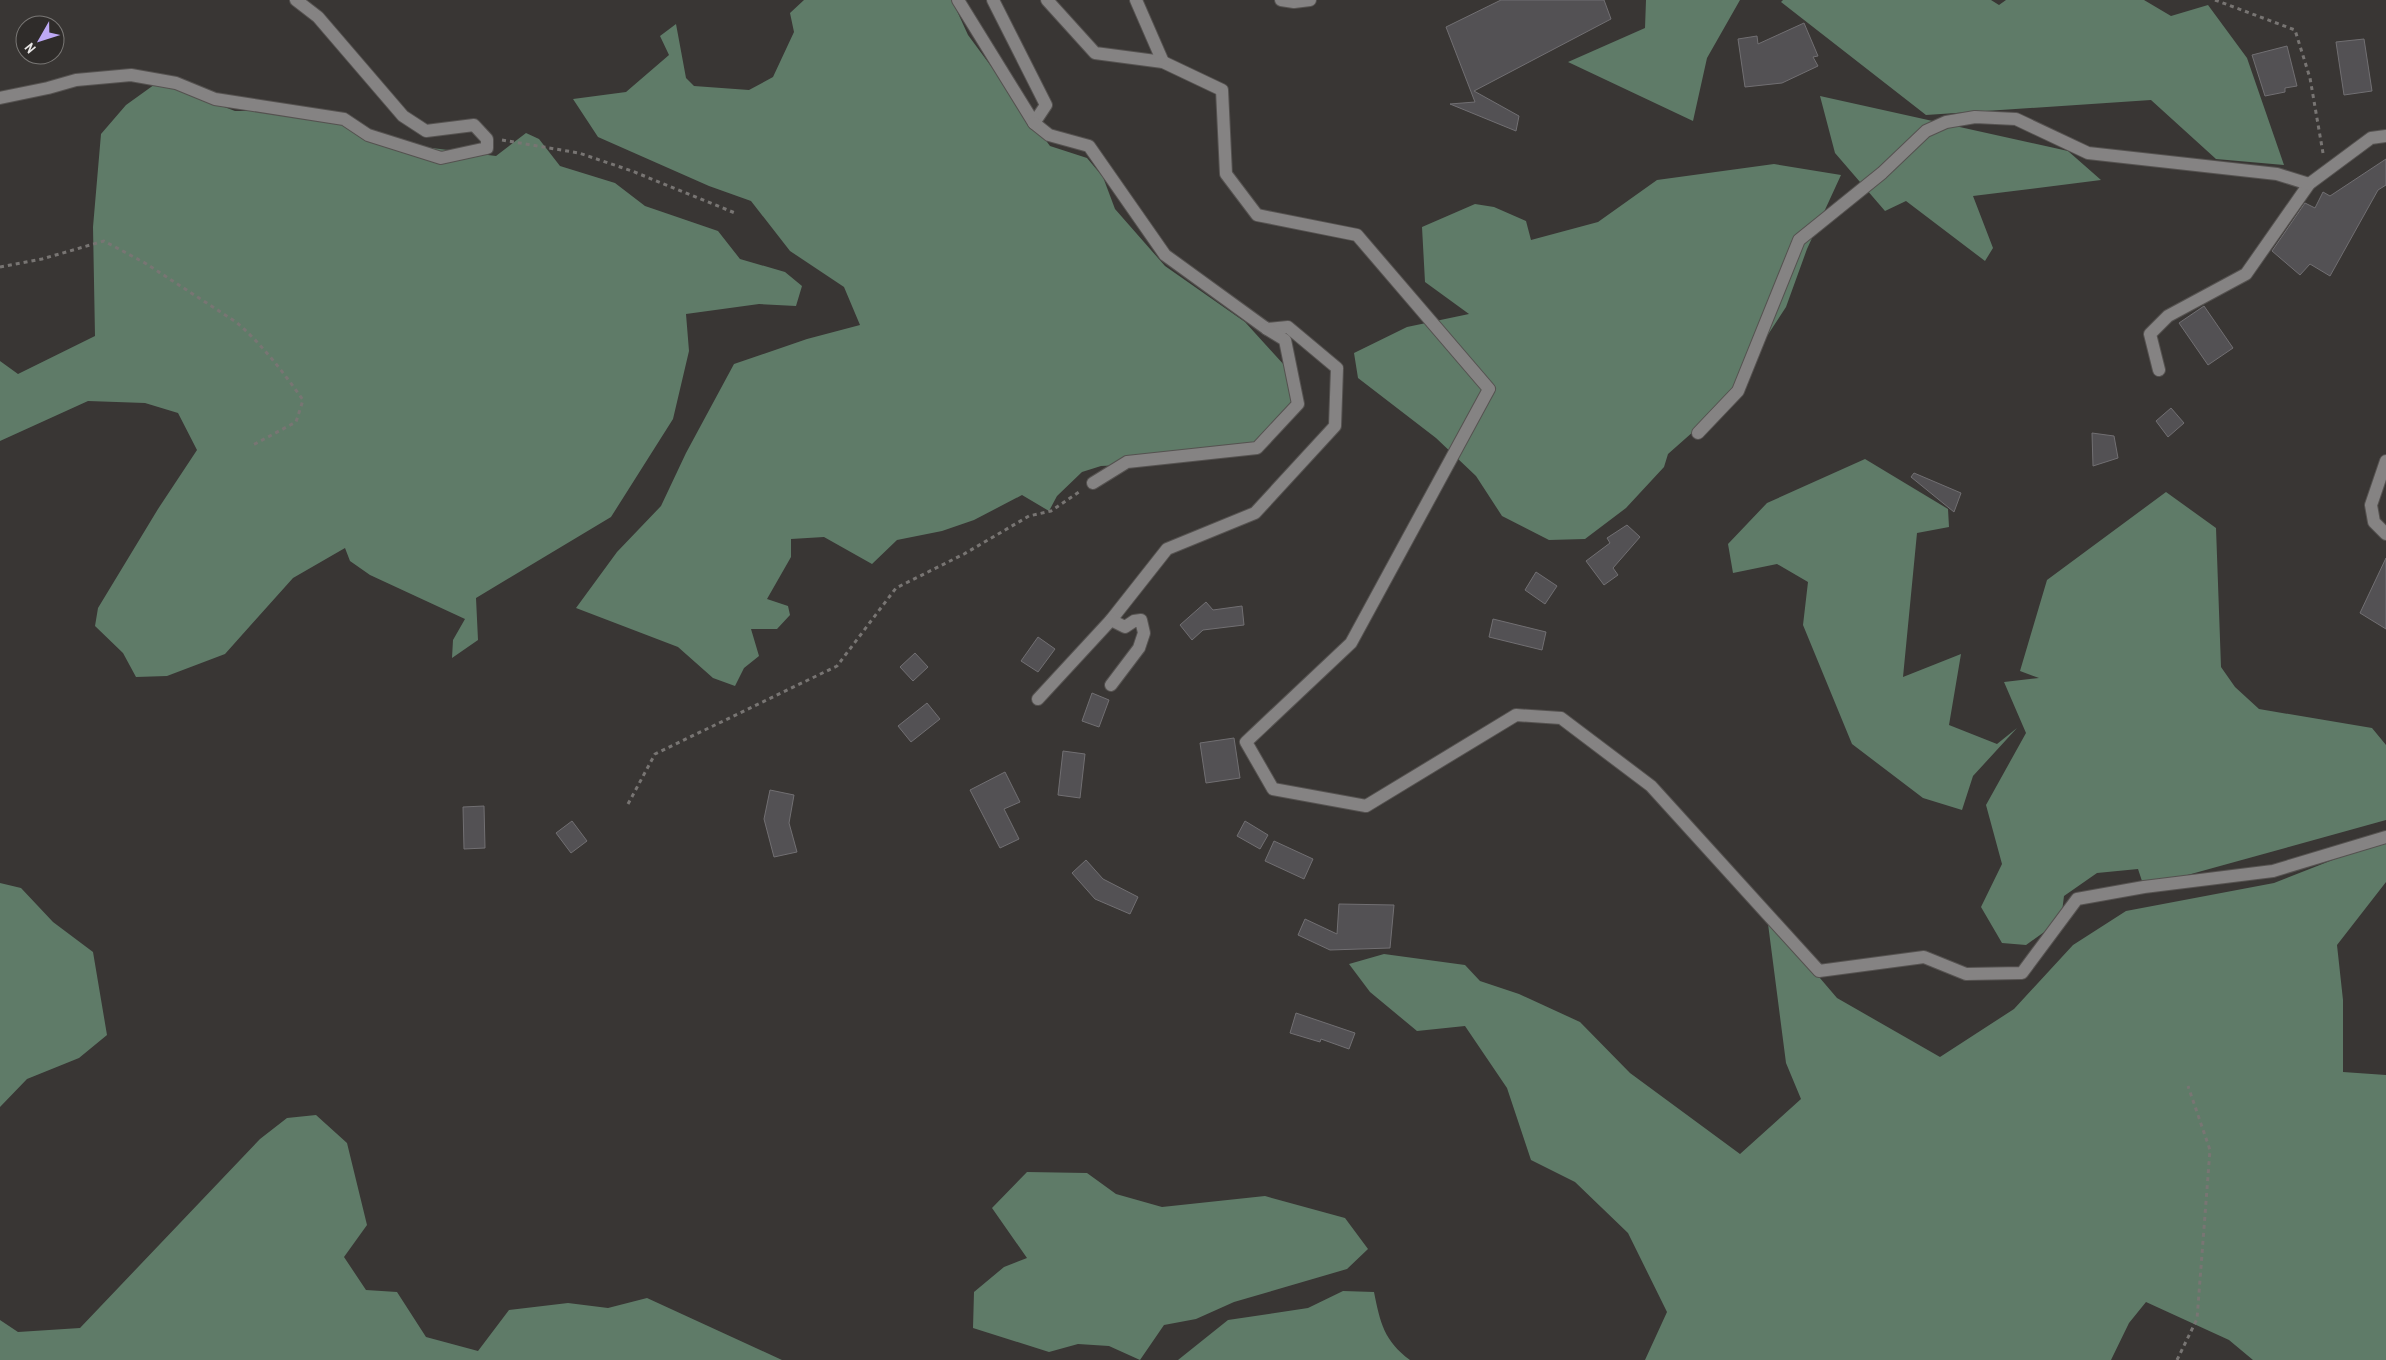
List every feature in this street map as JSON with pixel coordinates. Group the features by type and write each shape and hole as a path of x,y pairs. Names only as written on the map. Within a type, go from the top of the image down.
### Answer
{"street":[{"path":"0,98 76,80 131,75 176,83 215,99 344,119 368,135 441,158 487,148 487,139 474,124 426,132 403,116 318,17 296,0"},
{"path":"958,0 1034,123 1049,135 1089,146 1165,255 1285,340 1298,404 1257,448 1127,462 1093,483"},
{"path":"994,0 1046,105 1034,123"},
{"path":"1047,0 1095,54 1163,62 1222,90 1226,174 1257,215 1357,235 1489,390 1351,644 1246,742 1273,789 1366,806 1516,715 1561,718 1651,786 1819,971 1924,958 1966,974 2022,973 2077,899 2144,887 2273,871 2386,837"},
{"path":"1136,0 1163,62"},
{"path":"1281,0 1294,2 1310,0"},
{"path":"1698,433 1738,390 1799,240 1882,173 1926,131 1946,122 1975,116 2016,119 2088,153 2277,174 2309,184"},
{"path":"2159,370 2150,334 2168,316 2246,274 2309,184 2371,138 2386,136"},
{"path":"1038,699 1111,620 1167,549 1255,513 1335,426 1337,368 1288,327 1268,328"},
{"path":"2386,461 2371,505 2374,522 2386,534"},
{"path":"1111,620 1125,627 1141,620 1144,632 1139,648 1111,685"}],"path":[{"path":"2215,0 2295,30 2310,78 2326,171"},
{"path":"487,139 579,153 735,213"},
{"path":"0,267 42,259 104,242 145,263 236,322 248,332 284,372 303,400 296,422 251,446"},
{"path":"628,804 655,754 837,666 896,588 964,554 1029,516 1051,511 1093,483"},
{"path":"2177,1360 2197,1319 2210,1150 2188,1086"}],"green space":[{"path":"804,0 952,0 968,35 1050,146 1087,158 1103,177 1115,209 1165,266 1245,322 1285,366 1293,397 1281,430 1265,442 1143,464 1101,466 1082,472 1057,496 1049,511 1022,495 974,520 942,531 897,540 872,564 824,537 791,539 791,557 767,599 788,606 790,615 777,629 751,629 759,656 744,668 735,686 713,678 678,647 576,608 617,552 661,506 686,453 734,364 807,339 860,325 844,287 790,251 751,201 709,186 598,137 573,99 626,92 669,55 660,36 676,24 686,78 694,86 749,90 773,77 794,32 790,13"},
{"path":"1646,0 1740,0 1707,58 1693,121 1568,62 1645,28"},
{"path":"1783,0 1991,0 1999,5 2006,0 2144,0 2171,16 2208,5 2247,58 2284,165 2216,159 2151,100 1926,115 1781,2"},
{"path":"158,82 235,111 304,111 416,146 496,156 526,133 539,139 560,166 615,183 645,206 718,231 740,259 785,272 802,286 796,306 759,304 686,314 689,351 673,419 611,517 476,598 478,640 452,658 453,640 465,619 370,575 350,561 345,548 293,578 225,654 167,676 136,677 123,653 95,626 98,608 158,509 197,450 178,413 145,403 88,401 0,441 0,361 18,374 95,336 93,227 101,134 126,105"},
{"path":"1820,96 2068,151 2101,180 1973,196 1993,248 1985,261 1906,201 1885,211 1835,153"},
{"path":"1774,164 1841,175 1807,249 1786,307 1720,408 1668,454 1664,467 1626,508 1585,539 1549,540 1502,516 1476,476 1436,438 1358,378 1354,353 1407,327 1469,314 1425,282 1422,227 1475,204 1494,207 1526,221 1531,240 1598,222 1657,180"},
{"path":"1865,459 1948,509 1949,527 1917,533 1903,677 1961,654 1949,725 1997,744 2017,728 1973,776 1962,810 1923,798 1852,744 1803,625 1808,582 1777,564 1733,573 1728,544 1767,503"},
{"path":"2166,492 2216,528 2221,667 2235,687 2259,709 2372,728 2386,745 2386,820 2144,887 2138,869 2097,873 2064,896 2061,920 2026,945 2002,943 1981,907 2002,864 1986,805 2026,733 2004,682 2039,678 2020,671 2047,580"},
{"path":"2386,839 2386,882 2337,945 2343,1000 2343,1072 2386,1075 2386,1360 2253,1360 2229,1340 2146,1302 2129,1323 2111,1360 1645,1360 1667,1312 1628,1233 1575,1182 1531,1160 1507,1088 1465,1026 1417,1031 1370,992 1349,964 1384,954 1465,965 1480,981 1519,994 1580,1022 1630,1073 1740,1154 1801,1099 1786,1063 1767,916 1837,998 1940,1057 2014,1009 2073,945 2126,911 2274,883"},
{"path":"0,883 21,888 53,922 93,952 107,1035 79,1058 27,1079 0,1107"},
{"path":"316,1115 347,1143 367,1225 344,1257 366,1290 397,1292 426,1337 478,1351 509,1310 568,1303 608,1308 647,1298 782,1360 0,1360 0,1320 18,1332 80,1328 260,1139 287,1118"},
{"path":"1027,1172 1087,1173 1116,1194 1162,1207 1265,1196 1345,1218 1368,1249 1347,1269 1234,1302 1196,1319 1164,1325 1140,1360 1109,1346 1078,1344 1049,1352 973,1328 974,1292 1004,1267 1027,1258 992,1208"},
{"path":"1343,1291 1374,1292 1384,1330 1394,1346 1410,1360 1178,1360 1228,1320 1308,1308"}],"building":[{"path":"1501,0 1604,0 1611,19 1474,91 1519,116 1516,131 1450,104 1475,102 1446,27"},
{"path":"1804,23 1818,56 1813,57 1818,66 1782,83 1745,87 1738,39 1757,36 1758,44"},
{"path":"2364,39 2372,91 2344,95 2336,42"},
{"path":"2287,46 2297,86 2285,88 2285,92 2265,96 2252,55"},
{"path":"2386,159 2386,185 2378,190 2330,276 2310,264 2300,275 2272,251 2305,203 2315,208 2323,192 2330,196"},
{"path":"2204,306 2233,348 2208,365 2179,323"},
{"path":"2171,408 2184,423 2168,437 2156,421"},
{"path":"2092,433 2114,436 2118,458 2093,466"},
{"path":"1914,473 1961,493 1954,512 1911,477"},
{"path":"1627,525 1640,537 1613,568 1618,575 1604,585 1586,561 1610,543 1607,538"},
{"path":"2386,558 2386,629 2360,613"},
{"path":"1536,572 1557,586 1545,604 1525,590"},
{"path":"1206,602 1213,610 1242,606 1244,625 1203,630 1192,640 1180,625"},
{"path":"1493,619 1546,632 1542,650 1489,637"},
{"path":"1038,637 1055,649 1038,672 1021,661"},
{"path":"915,653 928,667 913,681 900,667"},
{"path":"1092,693 1109,700 1099,727 1082,721"},
{"path":"927,703 940,719 911,742 898,726"},
{"path":"1234,738 1240,778 1206,783 1200,743"},
{"path":"1063,751 1085,754 1080,798 1058,795"},
{"path":"1005,772 1020,802 1004,809 1019,839 1000,848 970,790"},
{"path":"770,790 794,795 789,823 797,852 774,857 764,819"},
{"path":"484,806 485,848 464,849 463,807"},
{"path":"572,821 587,841 571,853 556,833"},
{"path":"1245,821 1268,835 1260,849 1237,836"},
{"path":"1274,841 1313,859 1304,879 1265,861"},
{"path":"1086,860 1103,879 1138,897 1130,914 1095,899 1072,873"},
{"path":"1339,904 1394,905 1390,948 1330,950 1298,935 1305,919 1337,934"},
{"path":"1296,1013 1355,1033 1349,1049 1321,1039 1320,1042 1290,1033"}]}
